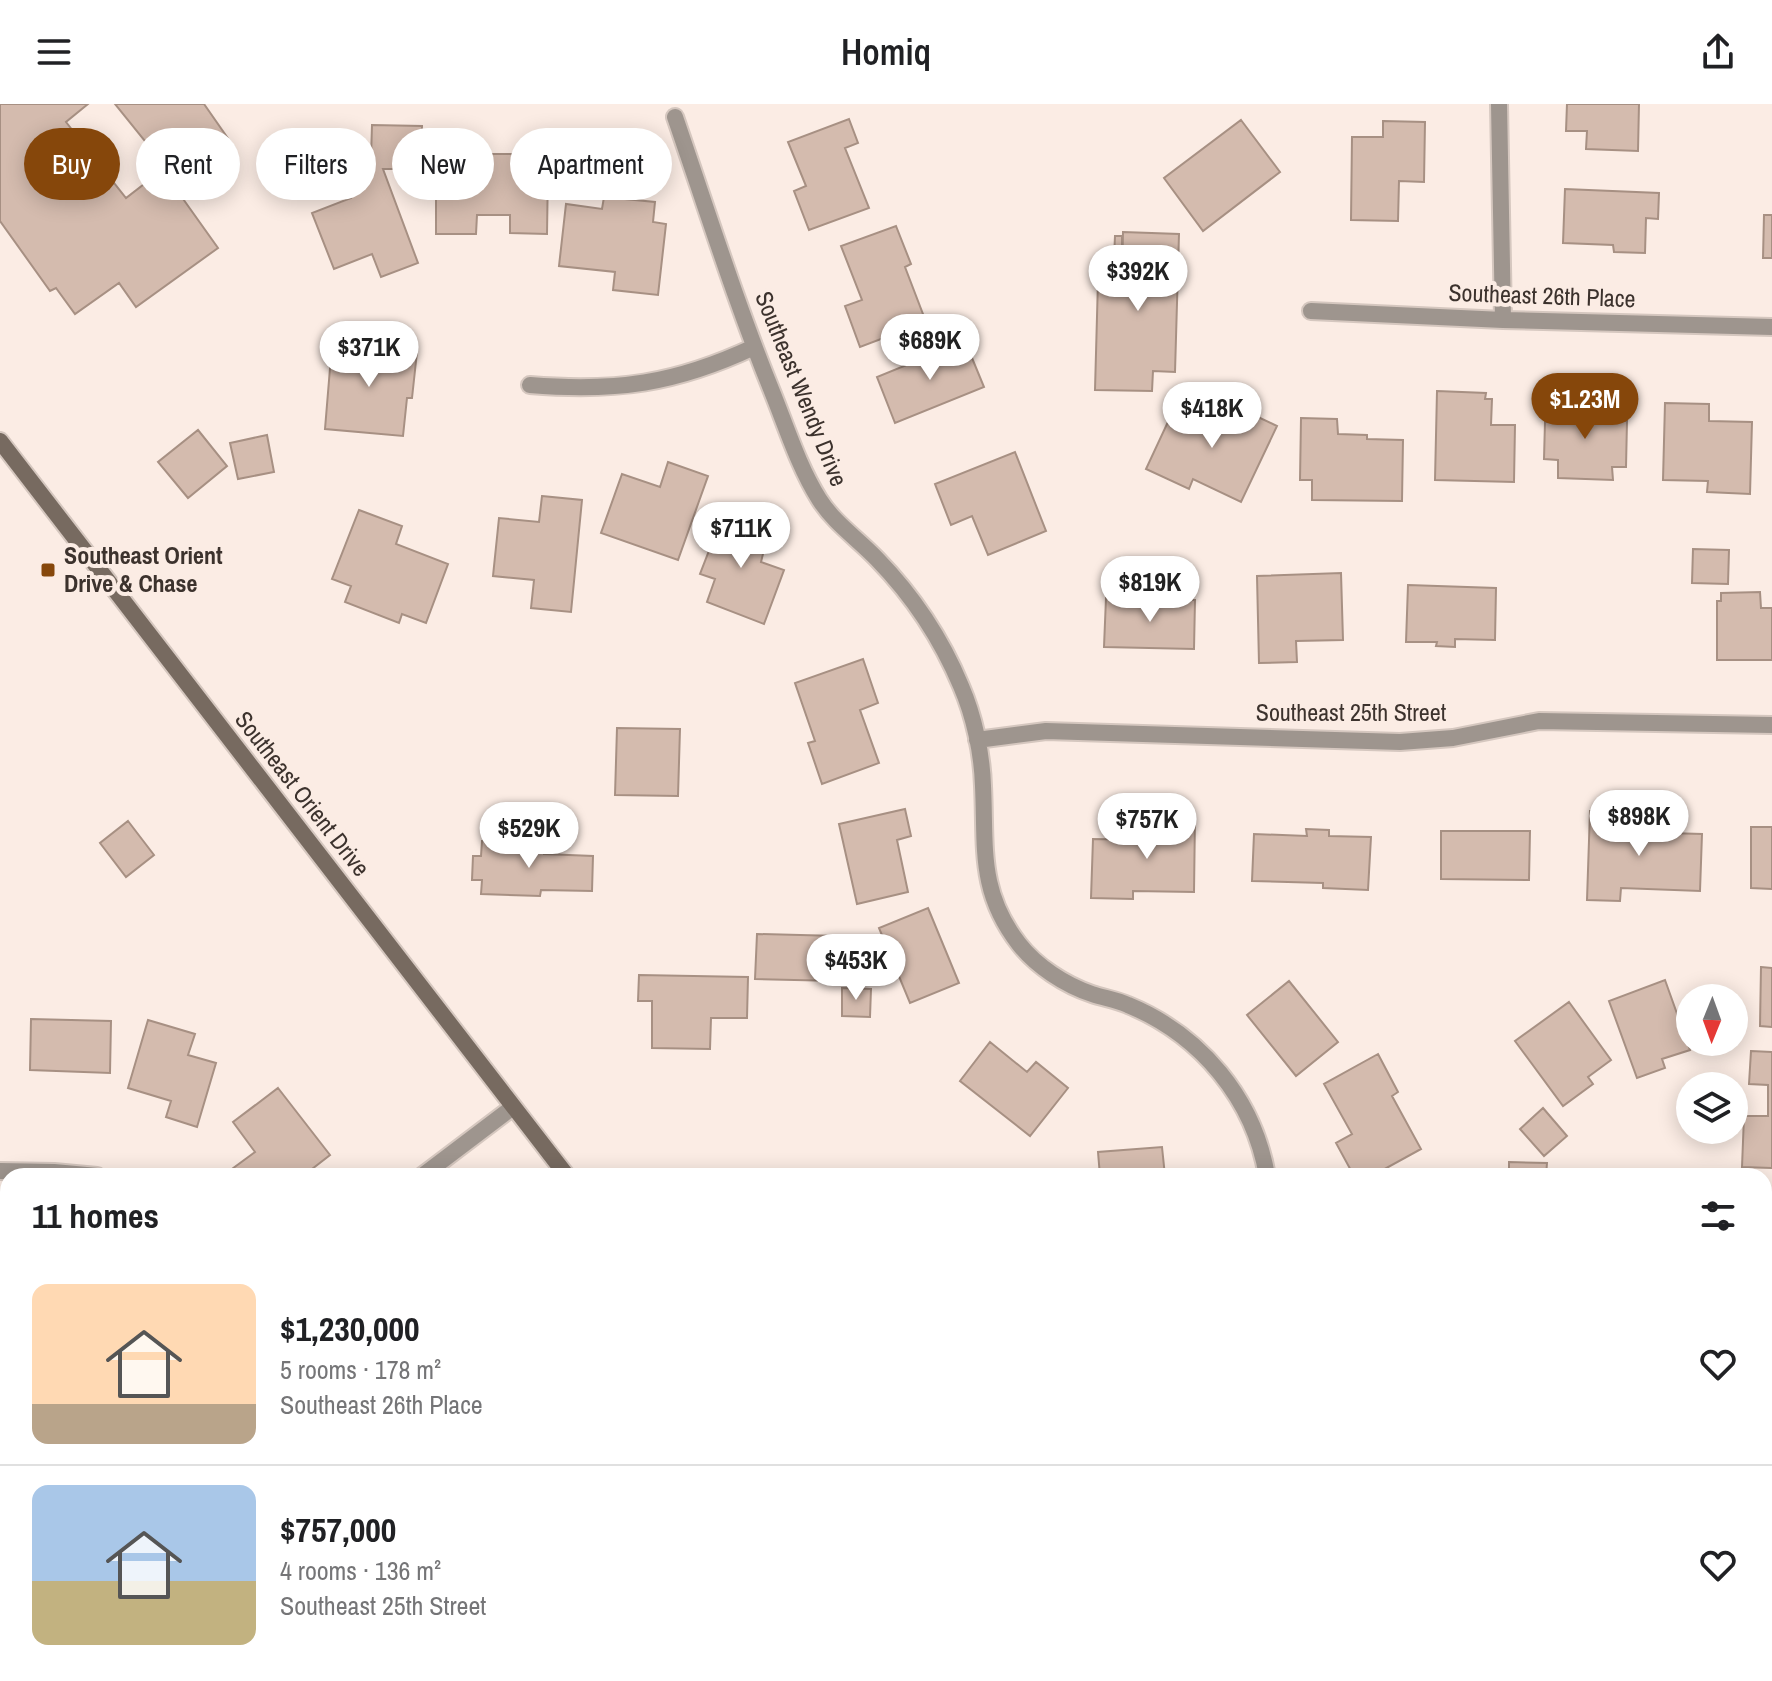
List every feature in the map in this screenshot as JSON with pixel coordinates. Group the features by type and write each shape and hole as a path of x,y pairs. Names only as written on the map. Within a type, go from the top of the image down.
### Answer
{"main road":[{"name":"Southeast Orient Drive","path":"0,441 561,1168"}],"street":[{"path":"1499,104 1503,320"},
{"name":"Southeast Wendy Drive","path":"675,117 754,347 803,468 821,502 894,576 927,618 963,689 977,740 983,782 985,870 997,910 1020,945 1050,973 1087,992 1127,1004 1165,1023 1198,1048 1226,1079 1248,1115 1266,1168"},
{"name":"Southeast 26th Place","path":"1311,311 1772,327"},
{"path":"530,385 576,389 652,382 712,366 754,347"},
{"name":"Southeast 25th Street","path":"977,740 1046,731 1400,742 1453,738 1539,721 1772,725"},
{"path":"433,1168 513,1107"}],"building":[{"path":"0,104 88,104 66,122 71,128 24,128 24,200 120,200 120,190 126,198 136,190 136,200 184,200 218,248 136,307 119,283 75,314 56,288 50,291 0,221"},
{"path":"115,104 204,104 221,128 136,130"},
{"path":"1567,104 1639,104 1638,151 1586,149 1587,131 1566,131"},
{"path":"849,119 858,143 845,148 869,208 809,230 794,191 806,186 788,142"},
{"path":"1241,120 1280,172 1203,231 1164,178"},
{"path":"1383,121 1425,122 1424,182 1399,181 1398,221 1351,220 1352,137 1383,137"},
{"path":"372,125 422,126 392,128 392,169 383,169 418,263 381,277 372,254 334,269 312,213 346,200 376,200 376,128 372,128"},
{"path":"494,154 510,154 510,200 548,200 547,234 510,233 510,215 477,215 476,234 436,234 436,200 494,200"},
{"path":"1565,189 1659,193 1658,219 1646,218 1645,253 1614,252 1613,245 1563,243"},
{"path":"604,200 655,202 653,222 666,224 658,295 613,290 615,272 559,266 566,204 602,209"},
{"path":"1764,215 1772,215 1772,258 1763,258"},
{"path":"896,226 911,264 905,267 926,322 860,347 845,306 862,300 841,246"},
{"path":"1123,232 1179,234 1175,372 1153,371 1152,391 1095,390 1098,280 1113,280 1115,236 1122,236 1122,281"},
{"path":"965,341 984,387 895,423 877,377"},
{"path":"332,344 417,352 412,398 407,398 403,436 325,429"},
{"path":"1437,391 1486,393 1485,399 1492,399 1491,425 1515,425 1514,482 1435,480"},
{"path":"1197,397 1217,406 1210,422 1224,429 1235,406 1277,426 1241,502 1193,479 1189,489 1146,469 1173,411 1188,418"},
{"path":"1558,397 1596,398 1601,415 1618,415 1618,421 1627,421 1626,467 1612,467 1613,480 1558,478 1558,460 1544,459 1545,422 1558,422"},
{"path":"1665,403 1709,404 1709,421 1752,422 1750,494 1707,492 1708,481 1663,480"},
{"path":"1301,418 1337,419 1338,434 1403,440 1402,501 1312,500 1312,480 1300,480"},
{"path":"198,430 227,466 188,498 158,462"},
{"path":"267,435 274,472 238,479 230,443"},
{"path":"1015,452 1046,531 988,555 972,516 951,525 935,484"},
{"path":"668,462 708,476 678,560 601,533 622,474 660,487"},
{"path":"542,496 582,500 571,612 531,608 534,580 493,576 499,518 539,522"},
{"path":"359,510 402,526 396,544 448,564 426,623 402,614 399,623 345,602 351,586 332,579"},
{"path":"724,512 764,527 755,547 764,550 761,562 784,570 764,624 707,602 715,579 700,574"},
{"path":"1693,549 1729,550 1728,584 1692,583"},
{"path":"1341,573 1343,640 1296,641 1297,662 1259,663 1257,576"},
{"path":"1408,585 1496,588 1495,640 1455,639 1455,647 1436,646 1437,642 1406,642"},
{"path":"1760,592 1761,608 1772,608 1772,660 1717,660 1717,601 1721,601 1721,593"},
{"path":"1106,598 1195,600 1194,649 1104,647"},
{"path":"863,659 878,703 860,710 879,763 822,784 808,743 815,741 795,683"},
{"path":"617,728 680,729 678,796 615,795"},
{"path":"905,809 911,836 897,840 908,892 857,904 839,824"},
{"path":"1590,811 1633,812 1633,832 1702,834 1700,891 1621,888 1620,901 1587,900"},
{"path":"1149,815 1195,816 1194,892 1133,891 1133,899 1091,898 1093,839 1149,840"},
{"path":"128,821 154,855 126,877 100,843"},
{"path":"1751,827 1772,827 1772,889 1751,888"},
{"path":"1306,829 1329,830 1329,836 1371,837 1368,890 1323,888 1323,883 1252,881 1254,834 1307,836"},
{"path":"1441,831 1530,831 1529,880 1441,879"},
{"path":"482,841 544,843 544,854 593,856 592,891 541,890 540,896 481,894 482,880 472,880 473,856 481,856"},
{"path":"928,908 959,983 910,1003 879,928"},
{"path":"757,934 838,936 837,981 755,979"},
{"path":"1761,967 1772,968 1772,1027 1760,1026"},
{"path":"639,975 748,977 747,1018 711,1018 710,1049 652,1048 652,1001 638,1001"},
{"path":"1665,980 1676,1011 1676,1054 1662,1059 1665,1068 1637,1078 1609,1001"},
{"path":"1289,981 1338,1042 1296,1076 1247,1015"},
{"path":"842,988 871,989 870,1017 842,1016"},
{"path":"1569,1002 1611,1060 1588,1077 1593,1084 1563,1106 1515,1041"},
{"path":"31,1019 111,1021 110,1073 30,1070"},
{"path":"148,1020 195,1034 188,1055 216,1063 197,1127 166,1117 171,1101 128,1088"},
{"path":"990,1042 1027,1072 1036,1062 1068,1088 1030,1136 960,1081"},
{"path":"1751,1051 1772,1052 1772,1168 1742,1167 1743,1144 1748,1144 1748,1116 1768,1116 1768,1085 1749,1084"},
{"path":"1378,1054 1398,1092 1392,1096 1421,1149 1387,1168 1350,1168 1336,1143 1352,1134 1324,1084"},
{"path":"278,1088 330,1155 313,1168 233,1168 255,1152 233,1122"},
{"path":"1543,1108 1567,1136 1544,1156 1520,1129"},
{"path":"1162,1147 1164,1168 1099,1168 1098,1152"},
{"path":"1509,1162 1547,1163 1547,1168 1509,1168"}],"place":[{"name":"Southeast Orient Drive & Chase","path":"48,570"}]}
